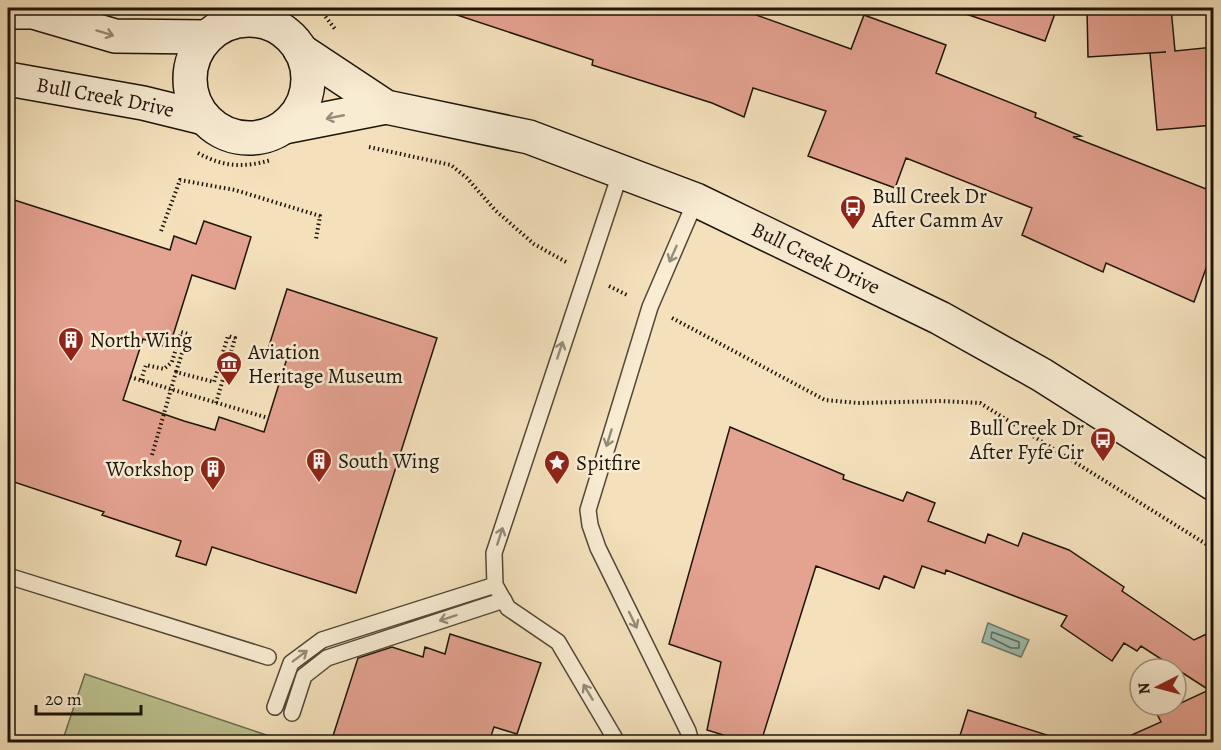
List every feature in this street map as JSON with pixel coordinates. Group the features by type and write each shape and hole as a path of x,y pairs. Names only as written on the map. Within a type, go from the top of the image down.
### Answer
{"main road":[{"path":"284,127 297,115 306,91 307,66 297,46 298,8"},
{"name":"Bull Creek Drive","path":"8,12 33,12 115,36 242,20 261,21 280,28 297,46 386,107 529,137 621,171 696,200 940,318 1042,375 1214,484"},
{"name":"Bull Creek Drive","path":"220,23 196,51 190,68 190,86 195,103 204,118 218,130 234,137 251,139 269,135 284,127 386,107"},
{"name":"Bull Creek Drive","path":"8,79 143,103 204,118"}],"lane":[{"path":"617,742 558,642 508,608 495,585 494,553 621,171"},
{"path":"691,742 688,731 598,548 590,525 588,510 650,307 696,200"},
{"path":"8,576 268,657"},
{"path":"275,707 291,663 322,640 495,585"},
{"path":"292,713 304,676 327,658 504,600"}],"path":[{"path":"161,231 180,180 235,190 320,216 316,239"},
{"path":"608,286 637,301"},
{"path":"666,315 825,400 858,403 941,401 980,403 1214,549"},
{"path":"141,380 146,365 164,369 172,362 181,332 188,334 152,455"},
{"path":"176,372 214,382 228,336 235,338 216,402"},
{"path":"130,377 268,418"}],"green space":[{"path":"85,674 287,742 62,742"}],"water":[{"path":"988,623 1029,640 1021,657 982,642"}],"building":[{"path":"452,8 737,8 851,49 864,15 946,45 936,73 1036,113 1035,117 1081,136 1073,137 1214,192 1214,246 1194,302 1106,263 1103,272 1022,235 1032,208 906,158 895,188 808,156 826,111 753,88 744,117 712,103 592,65 593,60 451,13"},
{"path":"961,8 1057,8 1045,41 960,12"},
{"path":"1087,8 1171,8 1175,51 1214,47 1214,125 1157,130 1150,53 1088,57"},
{"path":"8,198 170,250 174,236 196,244 204,221 251,237 235,289 192,275 169,348 143,339 123,400 184,421 215,430 219,417 264,432 288,355 268,349 287,289 437,338 356,593 212,547 206,565 176,556 181,541 8,480"},
{"path":"730,427 844,475 843,479 903,501 907,492 935,503 928,521 985,543 988,534 1018,546 1023,533 1069,550 1124,587 1122,591 1194,640 1213,631 1214,742 1116,742 1161,722 1158,717 1188,717 1188,700 1209,690 1188,676 1188,657 1158,657 1141,646 1137,651 1124,643 1112,661 1061,626 1067,616 946,570 945,574 922,566 914,588 884,576 879,589 816,566 761,742 746,742 707,730 721,662 669,644"},
{"path":"450,634 541,663 517,734 494,727 489,742 331,742 358,658 392,647 423,657 425,647 445,654"},
{"path":"968,710 1050,736 1049,742 958,742"}],"place":[{"name":"Bull Creek Dr After Camm Av","path":"853,231"},
{"name":"North Wing","path":"71,363"},
{"name":"Aviation Heritage Museum","path":"229,387"},
{"name":"Bull Creek Dr After Fyfe Cir","path":"1103,463"},
{"name":"South Wing","path":"319,484"},
{"name":"Spitfire","path":"557,486"},
{"name":"Workshop","path":"213,492"}]}
